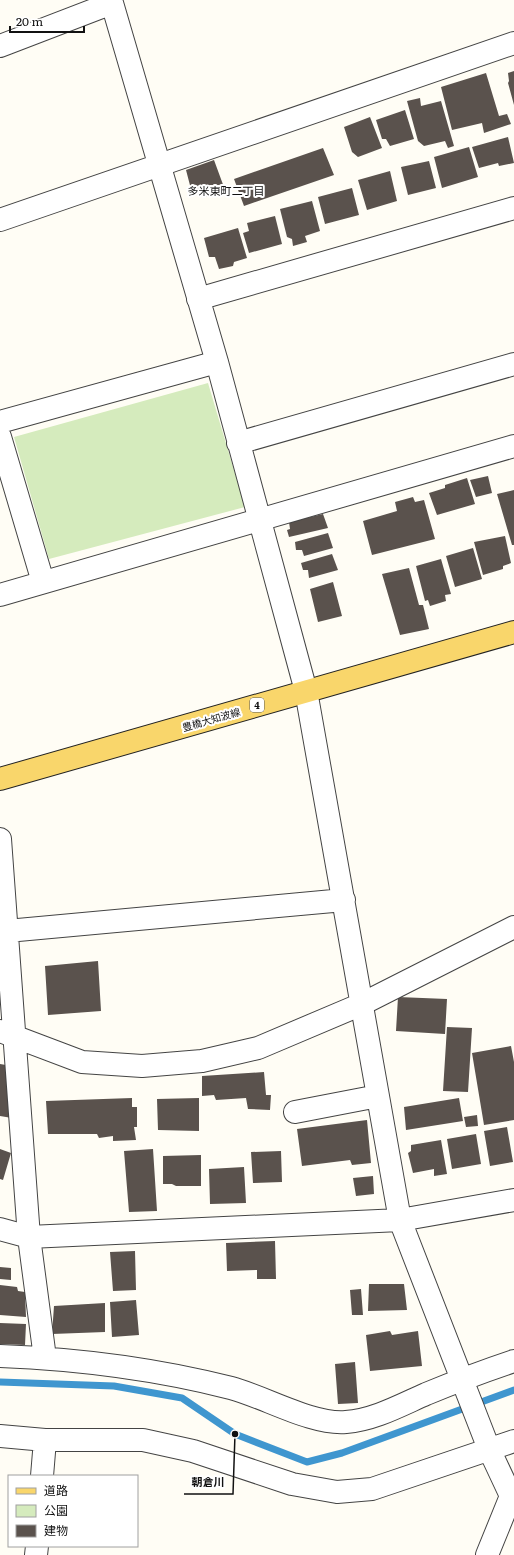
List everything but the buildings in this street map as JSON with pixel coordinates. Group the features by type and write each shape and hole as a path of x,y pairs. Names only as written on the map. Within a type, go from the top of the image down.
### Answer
{"main road":[{"name":"豊橋大知波線","path":"0,779 514,632"}],"street":[{"path":"0,46 109,2 160,166 217,362 306,691 400,1220 486,1442 511,1496 487,1555"},
{"path":"0,220 514,43"},
{"path":"198,299 514,208"},
{"path":"0,422 217,362"},
{"path":"238,443 514,364"},
{"path":"0,437 43,582"},
{"path":"0,595 514,446"},
{"path":"0,839 7,931 7,1034 29,1237 45,1358"},
{"path":"7,931 344,900"},
{"path":"7,1034 82,1062 142,1066 202,1061 258,1048 362,1004 514,927"},
{"path":"295,1112 378,1096"},
{"path":"0,1229 29,1237 400,1220 514,1200"},
{"path":"0,1356 45,1358 161,1373 232,1388 320,1419 346,1422 374,1416 464,1385 514,1361"},
{"path":"0,1436 45,1440 143,1440 193,1451 292,1484 337,1492 372,1489 486,1442 514,1441"},
{"path":"42,1475 45,1440"}],"green space":[{"path":"208,383 245,507 49,559 14,437"}],"waterway":[{"path":"0,1382 114,1386 182,1398 235,1434 307,1462 342,1453 514,1390"}],"place":[{"name":"朝倉川","path":"235,1434"}],"district":[{"name":"多米東町二丁目","path":"226,190"}]}
